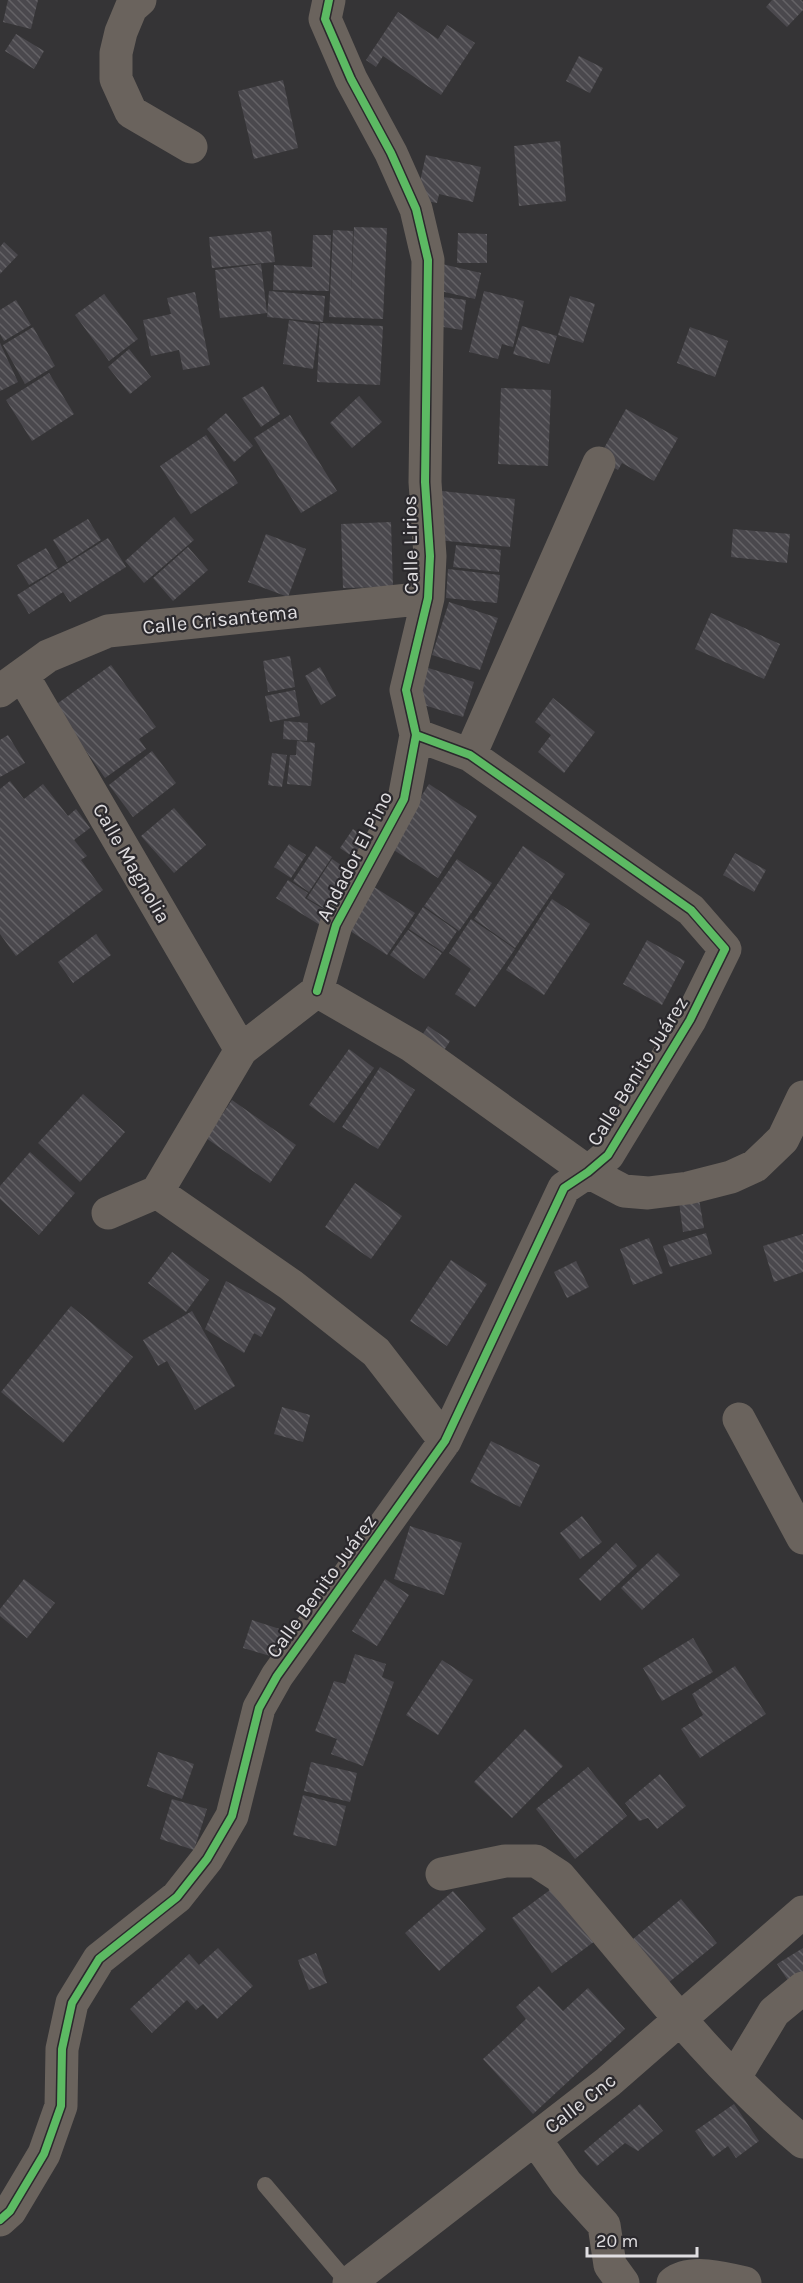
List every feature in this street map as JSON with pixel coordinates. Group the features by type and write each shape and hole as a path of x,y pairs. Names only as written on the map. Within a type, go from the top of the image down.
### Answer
{"street":[{"path":"140,0 131,8 121,32 116,52 116,79 130,112 191,147"},
{"name":"Calle Lirios","path":"329,0 325,19 351,79 391,153 416,209 428,260 425,436 425,482 430,556 428,598 406,690 416,735"},
{"path":"416,735 470,755 599,463"},
{"name":"Calle Crisantema","path":"12,683 48,656 108,631 428,598"},
{"name":"Calle Magnolia","path":"12,683 241,1050"},
{"name":"Andador El Pino","path":"317,991 336,925 404,799 416,735"},
{"name":"Calle Benito Juárez","path":"0,2220 9,2211 44,2154 61,2106 62,2049 72,2003 99,1959 177,1897 207,1859 232,1816 259,1708 277,1676 445,1441 564,1188 608,1155 690,1020 724,949 691,910 470,755"},
{"path":"108,1213 157,1192 241,1050 317,991 412,1046 588,1172 624,1191 648,1193 688,1188 731,1177 755,1166 783,1138 803,1097"},
{"path":"157,1192 291,1285 376,1352 445,1441"},
{"path":"740,1419 803,1538"},
{"path":"442,1874 505,1861 536,1861 559,1876 681,2019 735,2078 766,2111 803,2142"},
{"name":"Calle Cnc","path":"348,2283 608,2082 803,1912"},
{"path":"735,2078 774,2012 803,1988"},
{"path":"535,2139 566,2183 604,2225 610,2265 623,2283"},
{"path":"673,2283 680,2277 705,2276 745,2283"}],"lane":[{"path":"265,2185 348,2283"}],"building":[{"path":"8,0 38,0 31,29 3,22"},
{"path":"772,0 801,0 803,10 787,27 766,7"},
{"path":"398,12 438,39 447,25 475,43 441,95 383,56 376,67 366,60"},
{"path":"16,34 44,51 34,69 5,51"},
{"path":"579,56 603,68 590,93 566,81"},
{"path":"283,80 298,148 254,159 238,91"},
{"path":"560,141 566,201 519,206 514,146"},
{"path":"426,155 481,167 473,202 439,194 437,203 416,199"},
{"path":"354,227 387,228 383,319 329,317 333,230 353,231 351,295"},
{"path":"271,231 275,262 212,268 209,237"},
{"path":"458,233 487,234 487,263 457,263"},
{"path":"313,235 331,235 329,291 273,290 274,265 312,267"},
{"path":"4,242 18,255 0,274 0,247"},
{"path":"261,264 267,313 220,318 215,270"},
{"path":"442,264 481,273 475,299 436,290"},
{"path":"269,291 325,296 323,322 267,317"},
{"path":"484,291 524,301 513,347 502,344 498,359 469,352"},
{"path":"195,292 210,365 183,370 179,350 151,356 143,320 171,314 167,298"},
{"path":"104,294 138,339 109,361 75,315"},
{"path":"435,296 466,300 462,330 431,325"},
{"path":"570,296 595,304 583,343 558,335"},
{"path":"16,300 31,325 4,341 0,334 0,310"},
{"path":"289,320 319,325 313,369 283,364"},
{"path":"320,323 383,326 380,385 317,382"},
{"path":"522,326 557,336 549,364 513,354"},
{"path":"33,327 55,366 25,384 3,345"},
{"path":"690,327 728,341 715,377 677,363"},
{"path":"0,343 18,382 0,391"},
{"path":"129,349 151,377 130,394 108,367"},
{"path":"49,373 74,414 32,441 6,400"},
{"path":"263,386 280,414 261,427 242,398"},
{"path":"501,388 551,390 548,466 498,464"},
{"path":"359,396 382,422 352,448 330,423"},
{"path":"626,409 678,438 654,481 622,463 618,470 598,459"},
{"path":"226,413 253,446 234,462 207,429"},
{"path":"290,415 337,491 301,513 254,438"},
{"path":"206,435 238,483 191,514 160,466"},
{"path":"442,491 515,499 510,547 437,540"},
{"path":"174,517 194,540 144,583 125,561"},
{"path":"88,519 101,540 67,562 53,540"},
{"path":"391,522 393,587 343,588 341,524"},
{"path":"733,529 790,534 787,563 731,557"},
{"path":"266,534 306,549 288,597 248,582"},
{"path":"108,538 126,567 70,602 63,592 29,614 17,595"},
{"path":"456,545 501,550 499,572 453,567"},
{"path":"188,547 208,570 173,601 153,578"},
{"path":"46,548 58,568 29,585 17,565"},
{"path":"448,569 500,575 497,603 446,598"},
{"path":"449,602 498,618 480,670 432,655"},
{"path":"711,613 780,644 764,679 695,649"},
{"path":"290,656 295,687 268,692 263,661"},
{"path":"111,665 156,727 139,739 146,749 105,778 54,706"},
{"path":"320,667 336,696 321,705 305,676"},
{"path":"425,667 474,682 463,717 414,702"},
{"path":"295,690 300,716 270,722 265,696"},
{"path":"553,698 595,732 564,773 538,752 551,735 535,722"},
{"path":"284,721 308,723 307,741 283,739"},
{"path":"8,735 25,763 0,777 0,740"},
{"path":"297,741 315,743 311,786 287,784 290,755 296,755"},
{"path":"152,751 176,783 133,817 109,785"},
{"path":"272,753 287,755 282,787 268,785"},
{"path":"10,781 24,799 43,784 68,816 76,809 90,828 74,840 87,856 81,860 103,890 16,956 0,934 0,789"},
{"path":"429,784 477,816 438,878 389,847"},
{"path":"174,808 206,845 174,873 141,836"},
{"path":"353,829 366,838 353,857 340,848"},
{"path":"289,844 306,855 291,878 274,867"},
{"path":"316,846 332,857 309,892 293,881"},
{"path":"523,846 565,874 515,948 474,919"},
{"path":"735,853 766,870 754,892 723,875"},
{"path":"332,859 356,875 332,913 307,898"},
{"path":"457,859 492,883 459,931 424,906"},
{"path":"288,880 308,893 305,898 328,912 320,925 276,898"},
{"path":"371,885 415,913 387,955 344,927"},
{"path":"552,899 590,924 544,995 506,970"},
{"path":"423,907 457,931 443,952 409,929"},
{"path":"471,919 515,949 475,1007 455,994 471,969 449,953"},
{"path":"408,930 442,953 424,979 390,955"},
{"path":"96,934 111,955 73,983 58,962"},
{"path":"647,940 685,961 662,1005 623,984"},
{"path":"428,1026 450,1041 439,1058 417,1043"},
{"path":"349,1049 374,1068 334,1123 309,1105"},
{"path":"380,1067 415,1090 378,1149 342,1127"},
{"path":"83,1094 125,1132 80,1182 38,1143"},
{"path":"232,1100 296,1145 270,1183 206,1138"},
{"path":"30,1152 75,1193 39,1235 0,1199 0,1186"},
{"path":"355,1183 402,1216 371,1259 325,1227"},
{"path":"699,1199 704,1228 683,1232 679,1202"},
{"path":"706,1233 712,1254 670,1267 663,1246"},
{"path":"803,1234 803,1272 774,1282 763,1246"},
{"path":"649,1238 663,1273 633,1285 620,1249"},
{"path":"172,1252 209,1280 186,1312 148,1283"},
{"path":"451,1260 487,1284 447,1346 410,1321"},
{"path":"576,1261 589,1287 567,1298 554,1272"},
{"path":"226,1281 276,1308 261,1337 254,1333 244,1353 205,1329"},
{"path":"71,1306 133,1357 63,1443 1,1392"},
{"path":"192,1311 235,1386 195,1410 167,1361 158,1366 143,1340"},
{"path":"282,1407 310,1415 303,1442 274,1434"},
{"path":"491,1441 540,1465 520,1507 470,1482"},
{"path":"582,1516 602,1542 580,1559 560,1533"},
{"path":"410,1526 462,1543 444,1595 394,1579"},
{"path":"616,1543 637,1566 600,1601 579,1579"},
{"path":"658,1553 680,1575 642,1610 621,1588"},
{"path":"24,1579 55,1603 27,1638 0,1616 0,1609"},
{"path":"385,1579 409,1595 377,1646 352,1631"},
{"path":"252,1620 286,1631 277,1658 243,1648"},
{"path":"693,1638 713,1672 662,1701 643,1668"},
{"path":"355,1654 386,1664 382,1677 394,1682 363,1766 331,1754 337,1739 315,1731 334,1681 345,1684"},
{"path":"442,1660 473,1680 438,1735 406,1715"},
{"path":"735,1666 766,1714 700,1758 681,1729 703,1715 692,1694"},
{"path":"525,1729 563,1766 512,1818 474,1782"},
{"path":"158,1752 194,1764 182,1799 147,1786"},
{"path":"311,1762 357,1773 350,1802 304,1791"},
{"path":"588,1767 627,1816 575,1859 536,1809"},
{"path":"660,1774 686,1806 657,1829 648,1818 639,1821 625,1803"},
{"path":"303,1795 346,1806 336,1846 293,1835"},
{"path":"172,1799 207,1809 194,1850 160,1839"},
{"path":"558,1884 599,1938 552,1973 512,1918"},
{"path":"453,1891 486,1929 439,1971 405,1933"},
{"path":"681,1899 717,1943 668,1983 633,1939"},
{"path":"218,1948 253,1986 217,2019 203,2004 196,2010 187,2000 152,2033 130,2009 189,1954 199,1965"},
{"path":"803,1948 803,1973 789,1982 777,1964"},
{"path":"316,1953 327,1983 309,1990 298,1960"},
{"path":"539,1986 563,2011 588,1988 625,2029 533,2114 483,2059 526,2019 516,2007"},
{"path":"640,2104 663,2131 638,2151 625,2143 597,2166 584,2151"},
{"path":"734,2104 759,2141 736,2158 728,2146 713,2157 695,2131"}],"cycle path":[{"path":"317,991 336,925 404,799 416,735 406,690 428,598 430,556 425,482 428,260 416,209 391,153 351,79 325,19 329,0"},
{"path":"0,2220 10,2211 44,2154 61,2106 62,2049 72,2003 99,1959 177,1897 207,1859 232,1816 259,1708 277,1676 445,1441 564,1188 608,1155 690,1020 725,949 691,910 470,755 416,735"}]}
